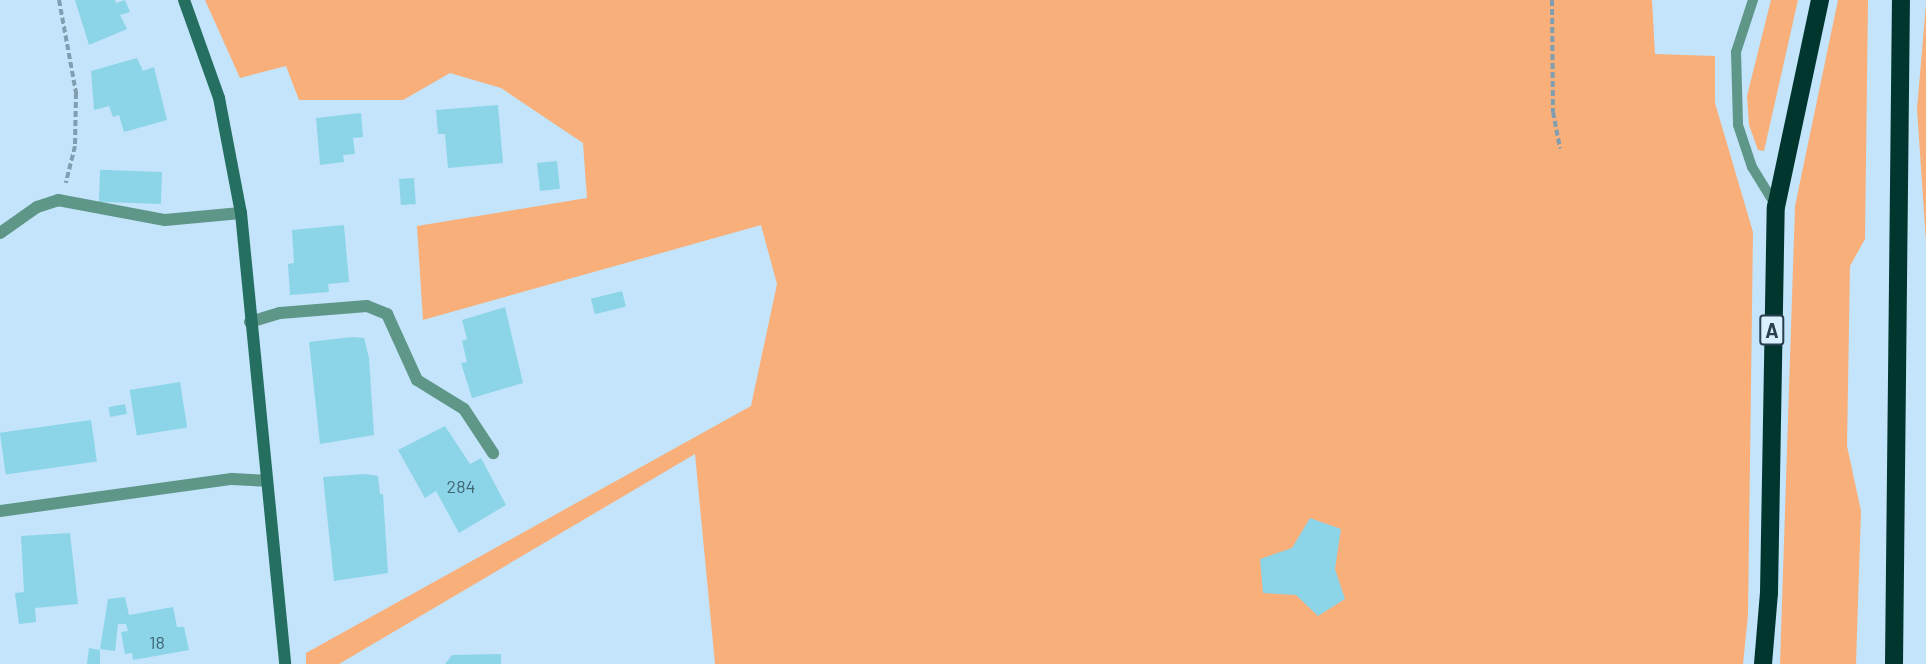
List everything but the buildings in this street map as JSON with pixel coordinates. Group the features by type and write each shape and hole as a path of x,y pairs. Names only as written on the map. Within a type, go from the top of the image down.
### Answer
{"highway":[{"name":"A","path":"1763,664 1769,593 1776,207 1820,0"},
{"path":"1894,664 1901,0"}],"main road":[{"path":"184,0 219,98 241,213 285,664"}],"street":[{"path":"0,233 38,207 58,200 165,220 241,213"},
{"path":"250,322 280,313 367,306 387,314 417,380 464,409 493,453"},
{"path":"0,512 232,479 267,481"}],"lane":[{"path":"1753,0 1736,52 1738,125 1752,167 1776,207"}],"path":[{"path":"58,200 75,146 76,93 59,0"},
{"path":"1552,0 1553,112 1560,148"}],"shaded area":[{"path":"205,0 1652,0 1655,54 1715,56 1715,103 1753,232 1748,615 1743,664 715,664 695,454 339,664 306,664 306,653 751,406 777,284 761,225 423,320 417,226 587,198 583,143 501,88 450,73 403,100 299,100 286,66 240,78"},
{"path":"1771,0 1798,0 1764,151 1758,150 1749,125 1747,96"},
{"path":"1838,0 1868,0 1865,239 1850,266 1847,446 1861,511 1856,664 1780,664 1795,206"},
{"path":"1926,4 1926,242 1917,109"}]}
